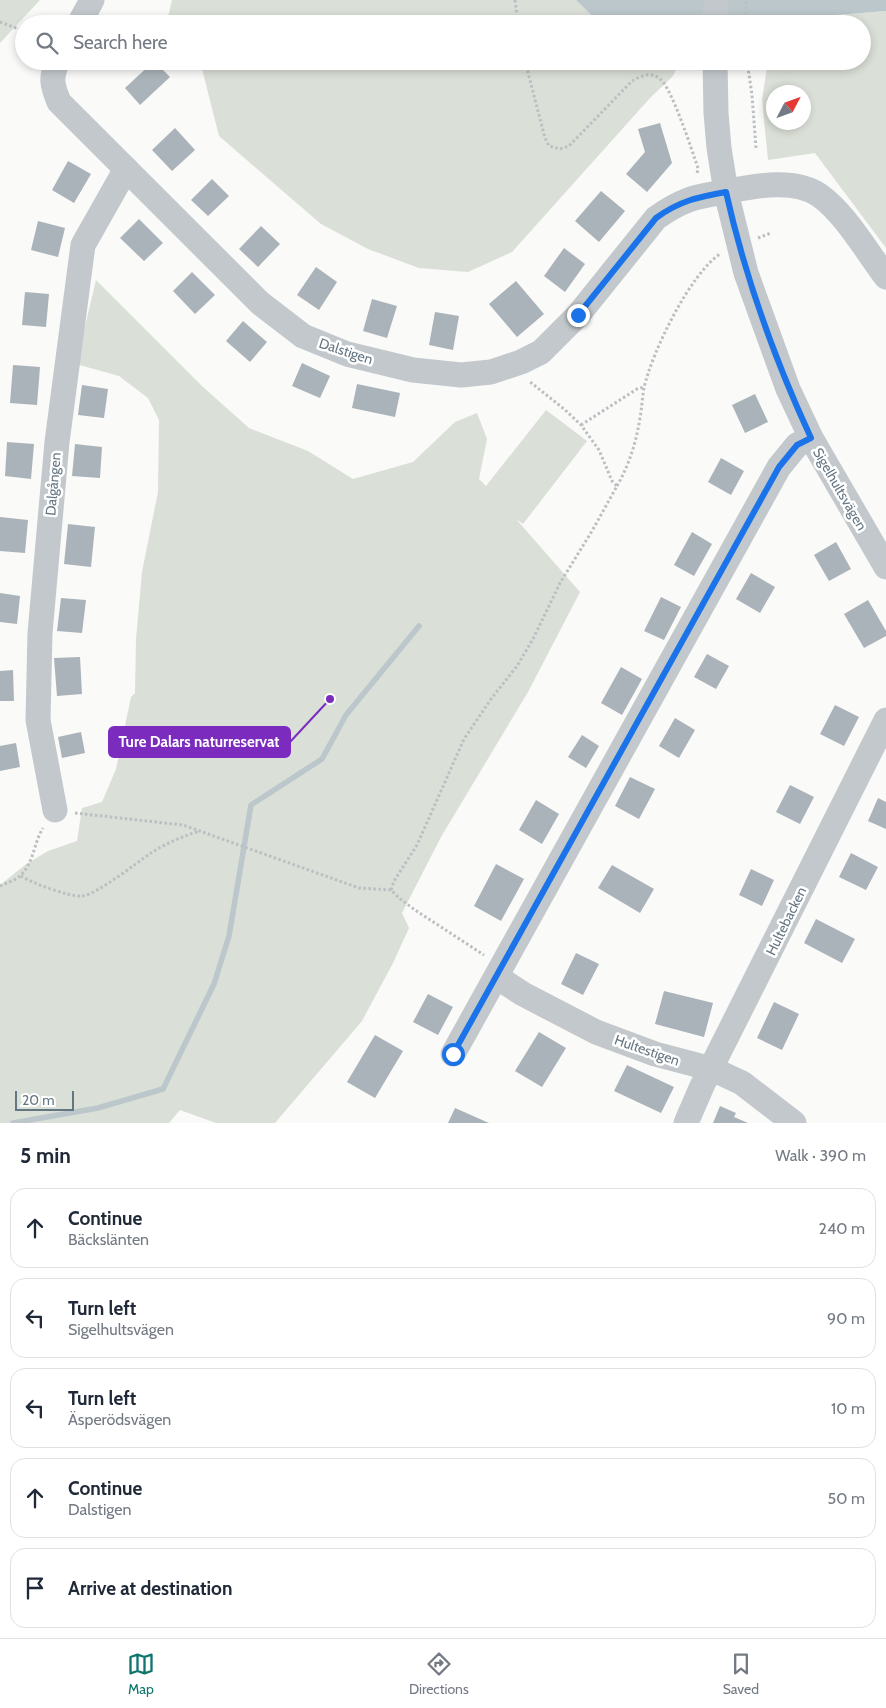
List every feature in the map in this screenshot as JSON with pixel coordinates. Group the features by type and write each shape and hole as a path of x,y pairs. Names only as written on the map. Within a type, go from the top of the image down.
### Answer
{"street":[{"path":"84,15 92,0"},
{"path":"715,15 716,0"},
{"name":"Dalstigen","path":"54,70 52,81 59,102 260,303 303,336 347,354 413,370 461,375 490,372 521,362 541,352 578,315 656,218 671,208 690,200 762,185 796,185 818,194 836,209 886,277"},
{"name":"Sigelhultsvägen","path":"714,70 719,148 726,192 746,273 788,389 811,438 886,567"},
{"name":"Dalgången","path":"55,810 38,720 40,633 57,442 83,245 126,169"},
{"path":"453,1054 779,467 797,445 811,438"},
{"name":"Hultebacken","path":"686,1123 886,720"},
{"name":"Hultestigen","path":"500,972 523,994 596,1032 655,1054 712,1069 742,1083 794,1123"}],"path":[{"path":"515,0 517,15"},
{"path":"746,0 746,15"},
{"path":"0,22 15,28"},
{"path":"527,70 545,138 549,146 560,149 569,146 632,81 642,75 653,75 661,79 676,107 698,168 694,179 688,182 690,200"},
{"path":"748,70 756,148"},
{"path":"391,890 394,881 417,845 464,739 533,640 560,583 617,486 633,450 640,419 644,387 657,349 692,284 717,256 724,251 771,233"},
{"path":"527,378 581,426 599,450 612,482 617,486"},
{"path":"581,426 637,389 644,387"},
{"path":"0,886 21,876 32,857 38,836 55,810 183,825 360,888 391,890 399,898 500,972"},
{"path":"21,876 30,882 83,896 102,887 152,852 174,840 200,831"}],"shaded area":[{"path":"0,0 40,0 26,15 15,15 15,27 0,43"},
{"path":"172,0 576,0 591,15 168,15"},
{"path":"576,0 886,0 886,11 837,15 591,15"},
{"path":"886,11 886,248 815,153 768,160 762,100 767,70 871,70 871,15 837,15"},
{"path":"202,70 676,70 673,76 650,98 512,252 468,272 419,268 368,249 321,224 219,136"},
{"path":"96,280 202,386 249,428 308,451 353,479 413,462 455,422 477,413 487,439 479,479 486,486 546,410 587,441 523,524 516,519 580,592 528,692 441,837 402,913 409,928 393,963 362,1021 275,1123 216,1123 180,1110 169,1123 0,1123 0,885 25,865 48,851 77,841 82,808 102,802 116,769 131,697 135,693 136,639 142,572 158,492 159,420 148,398 119,376 76,364"}],"building":[{"path":"144,70 163,70 170,77 140,105 125,88"},
{"path":"660,123 672,163 647,192 626,174 645,152 638,129"},
{"path":"175,128 195,150 172,171 152,150"},
{"path":"68,161 91,174 74,203 52,190"},
{"path":"212,179 229,196 208,216 191,200"},
{"path":"601,191 625,211 599,242 575,221"},
{"path":"139,219 163,243 144,261 120,238"},
{"path":"38,221 65,228 58,257 31,250"},
{"path":"261,226 280,244 258,267 239,249"},
{"path":"564,248 585,264 565,292 544,276"},
{"path":"316,267 337,282 319,310 297,295"},
{"path":"192,272 215,295 195,314 173,291"},
{"path":"516,281 544,314 517,337 489,304"},
{"path":"25,292 49,294 46,327 22,325"},
{"path":"372,299 397,306 387,338 363,331"},
{"path":"435,312 459,316 453,350 429,345"},
{"path":"243,321 267,342 250,362 226,341"},
{"path":"302,363 330,376 320,398 292,386"},
{"path":"13,365 40,367 37,405 10,403"},
{"path":"357,384 400,393 395,417 352,408"},
{"path":"82,385 108,389 104,418 78,415"},
{"path":"755,394 768,422 745,433 732,405"},
{"path":"7,442 34,444 31,479 5,476"},
{"path":"75,444 102,447 100,478 72,476"},
{"path":"721,458 744,471 731,495 708,482"},
{"path":"0,517 28,520 25,553 0,551"},
{"path":"68,524 95,527 91,567 64,564"},
{"path":"692,532 712,544 694,576 674,565"},
{"path":"836,542 851,569 829,581 814,555"},
{"path":"751,573 775,587 760,613 736,599"},
{"path":"0,593 20,596 17,624 0,622"},
{"path":"661,597 681,607 664,640 644,631"},
{"path":"61,598 86,600 82,633 57,631"},
{"path":"868,600 886,631 886,636 864,648 844,614"},
{"path":"707,654 729,666 716,689 694,677"},
{"path":"80,657 82,694 57,696 54,658"},
{"path":"621,667 642,679 622,715 601,703"},
{"path":"13,670 14,701 0,701 0,671"},
{"path":"835,705 859,717 844,746 820,734"},
{"path":"675,718 695,730 679,758 659,746"},
{"path":"81,732 85,753 62,758 58,737"},
{"path":"582,735 599,746 586,768 568,757"},
{"path":"16,743 20,767 0,771 0,746"},
{"path":"630,777 655,789 639,819 615,806"},
{"path":"790,785 814,797 800,824 776,812"},
{"path":"878,798 886,802 886,829 868,821"},
{"path":"536,800 559,814 542,844 519,830"},
{"path":"851,853 878,867 866,890 839,877"},
{"path":"496,864 524,879 501,921 474,906"},
{"path":"612,865 654,889 640,913 598,888"},
{"path":"751,869 774,880 762,906 739,895"},
{"path":"816,919 855,939 842,963 804,943"},
{"path":"576,953 599,964 583,995 561,984"},
{"path":"664,991 713,1003 704,1037 655,1024"},
{"path":"428,994 453,1007 438,1035 413,1022"},
{"path":"774,1002 799,1014 782,1050 757,1038"},
{"path":"539,1032 566,1048 542,1087 515,1071"},
{"path":"375,1035 403,1051 375,1098 347,1082"},
{"path":"627,1065 674,1087 661,1113 614,1091"},
{"path":"720,1106 736,1113 734,1117 748,1123 713,1123"},
{"path":"455,1108 489,1123 448,1123"}],"waterway":[{"path":"13,1123 98,1108 163,1089 214,984 229,936 251,805 322,759 346,715 419,626"}],"place":[{"name":"Ture Dalars naturreservat","path":"330,699"}],"route":[{"path":"453,1054 779,467 797,445 811,438 788,389 746,273 726,192 686,201 656,218 578,315"}]}
